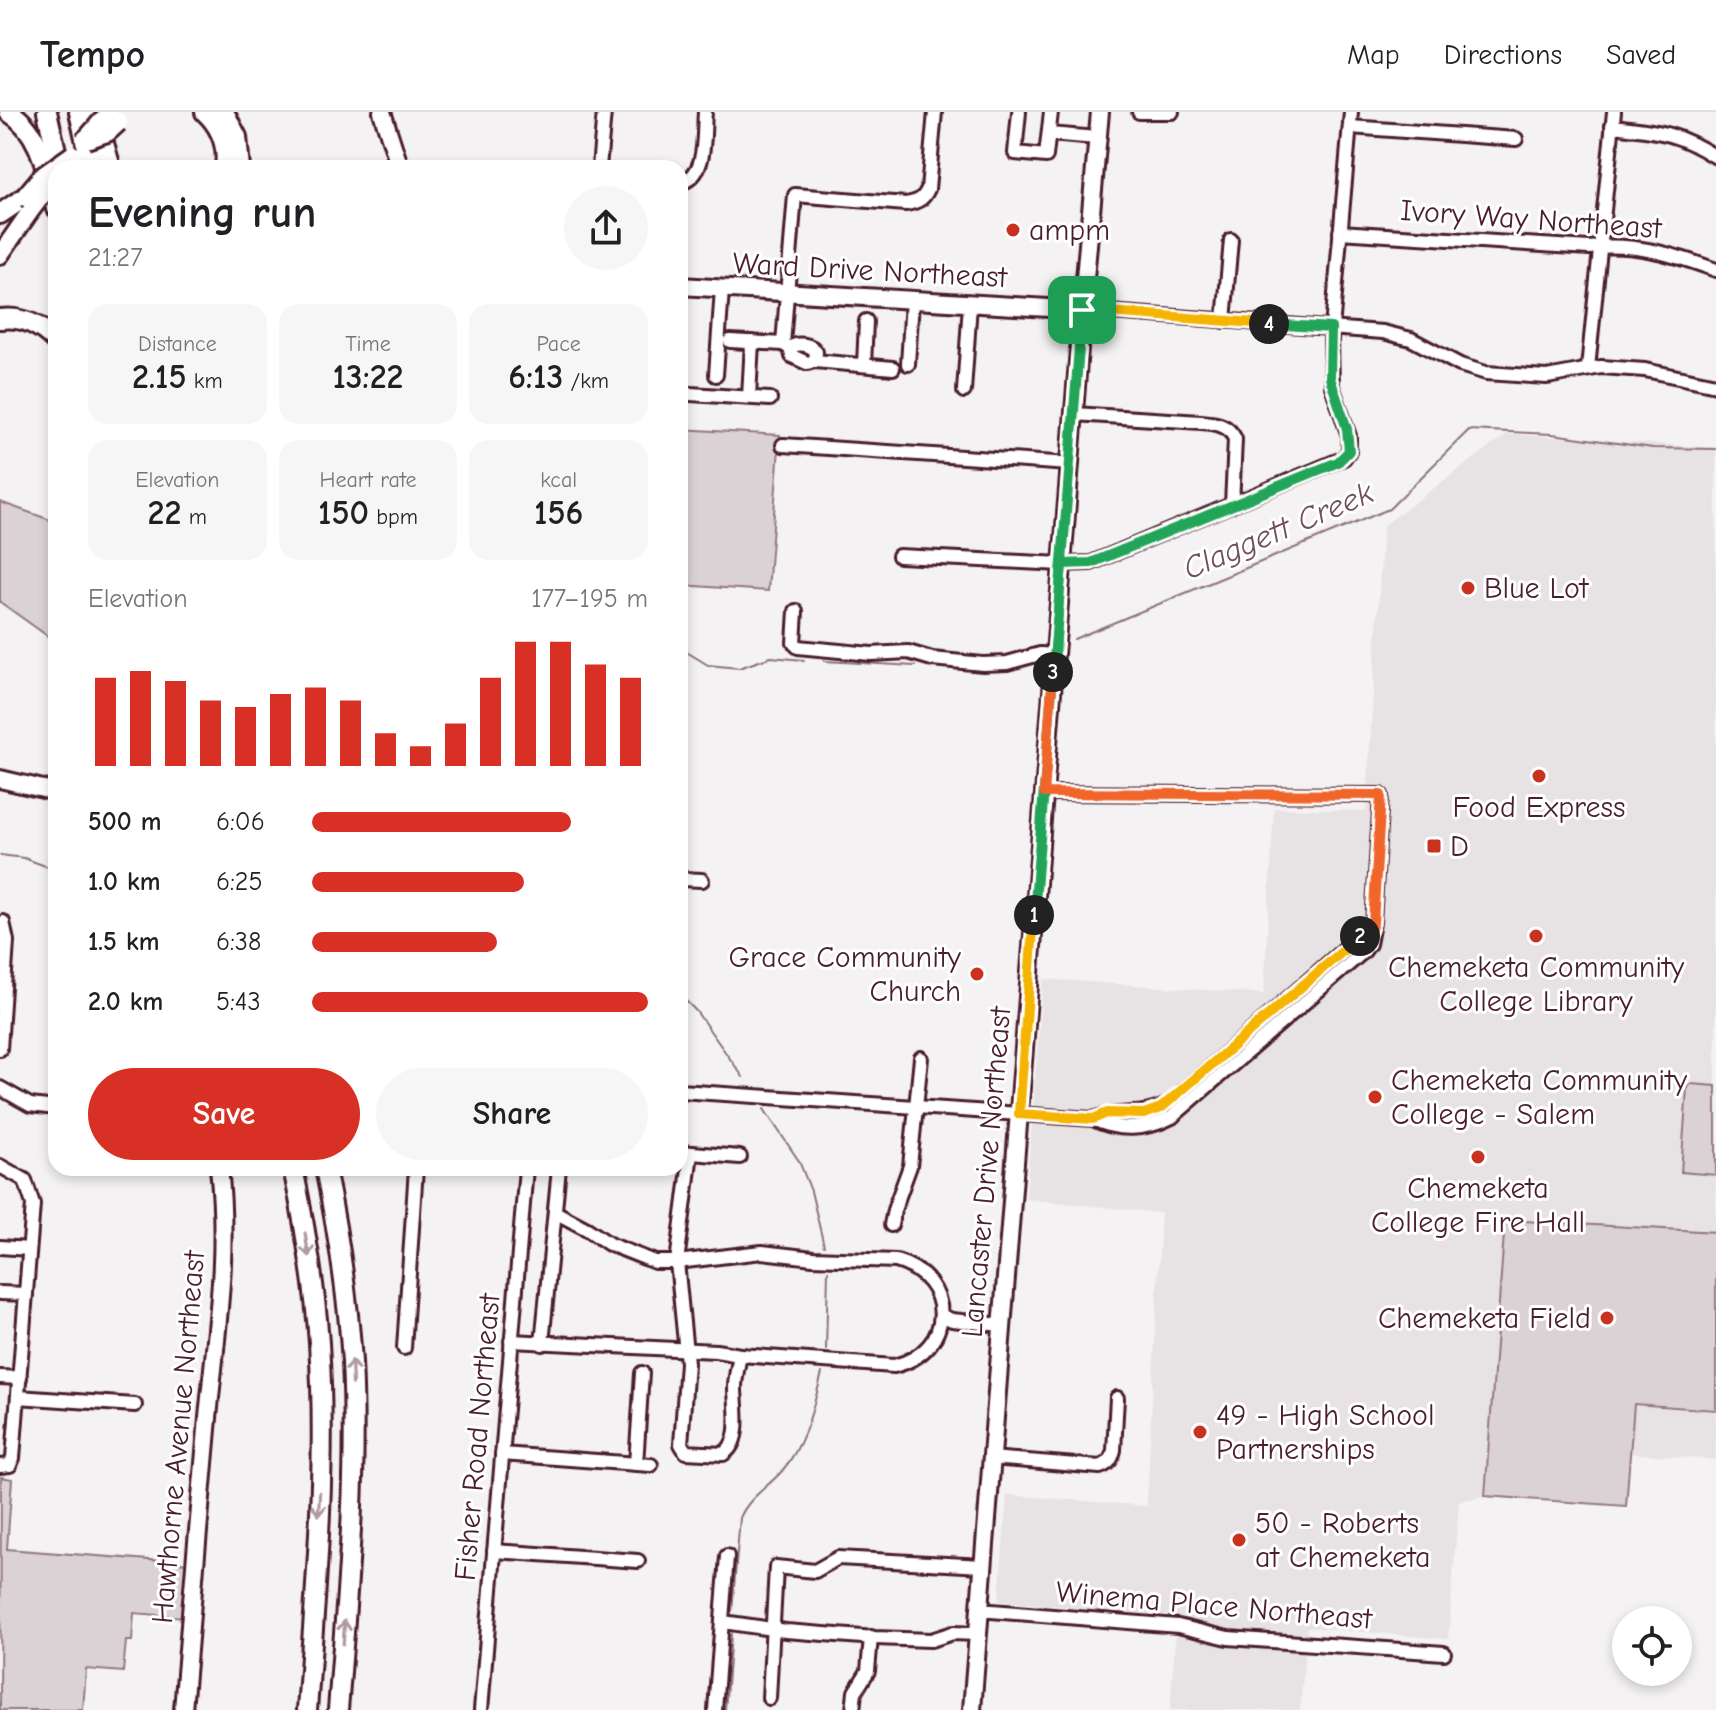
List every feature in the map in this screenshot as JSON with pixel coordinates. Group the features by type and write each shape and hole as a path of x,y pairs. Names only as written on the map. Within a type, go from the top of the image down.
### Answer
{"highway":[{"path":"9,112 23,122 37,145 48,181"},
{"path":"47,112 64,160"},
{"path":"79,112 90,160"},
{"path":"95,112 109,160"},
{"path":"205,112 223,136 224,160"},
{"path":"224,112 237,137 239,160"},
{"path":"86,139 107,132 120,115"},
{"path":"0,214 27,205 42,177 48,174"},
{"path":"0,319 20,319 48,332"},
{"path":"294,1176 314,1295 321,1400 320,1503 307,1710"},
{"path":"326,1176 345,1289 353,1391 351,1529 338,1710"}],"main road":[{"path":"382,112 397,160"},
{"name":"Lancaster Drive Northeast","path":"972,1710 1100,112"},
{"path":"68,160 86,139"},
{"path":"0,255 27,205 48,185"},
{"name":"Ward Drive Northeast","path":"688,287 1082,310"},
{"path":"0,779 48,790"},
{"name":"Hawthorne Avenue Northeast","path":"183,1710 208,1414 222,1289 224,1223 220,1176"}],"street":[{"path":"600,160 604,112"},
{"path":"688,180 700,167 705,112"},
{"path":"787,346 786,293 795,195 916,203 928,189 935,112"},
{"path":"1019,112 1015,153 1046,156 1051,112"},
{"path":"1139,112 1172,112"},
{"path":"899,556 1091,563 1338,462 1349,451 1349,444 1332,386 1331,328 1351,112"},
{"path":"1588,368 1614,112"},
{"path":"1612,126 1663,131 1680,136 1716,157"},
{"path":"1350,127 1516,139"},
{"path":"1049,134 1097,138"},
{"name":"Ivory Way Northeast","path":"1340,232 1652,250 1716,270"},
{"path":"1224,321 1231,240"},
{"path":"716,375 722,289"},
{"path":"908,364 912,301"},
{"path":"964,391 970,304"},
{"name":"Ward Drive Northeast","path":"1082,310 1397,335 1411,339 1460,365 1486,373 1547,377 1588,368 1645,370 1716,385"},
{"path":"864,365 866,321"},
{"path":"730,341 810,346 816,352 815,361 893,368"},
{"path":"749,397 752,342"},
{"path":"690,394 770,399"},
{"path":"1074,414 1219,424 1232,432 1235,446 1232,505"},
{"path":"783,445 1070,464"},
{"path":"796,611 794,643 798,647 871,654 908,652 932,659 983,664 1007,663 1040,654 1055,655"},
{"path":"688,1092 1093,1119 1107,1126 1144,1127 1172,1117 1369,944 1381,795 1044,793"},
{"path":"688,879 702,880"},
{"path":"0,1049 7,941 3,922"},
{"path":"891,1225 910,1166 921,1058"},
{"path":"0,1088 30,1105 48,1107"},
{"path":"688,1153 740,1157"},
{"path":"0,1166 25,1180 33,1204 18,1397 5,1466"},
{"path":"404,1348 415,1176"},
{"name":"Fisher Road Northeast","path":"481,1710 525,1176"},
{"path":"542,1344 558,1176"},
{"path":"684,1176 677,1262 687,1368 681,1444 686,1452 723,1454 730,1448 737,1421 735,1384 740,1355"},
{"path":"511,1341 716,1351 894,1366 910,1360 929,1345 939,1330 942,1316 939,1299 929,1282 915,1268 896,1261 813,1258 762,1252 655,1262 627,1253 555,1212"},
{"path":"0,1247 29,1249"},
{"path":"0,1293 26,1294"},
{"path":"942,1316 952,1320 1002,1321"},
{"path":"636,1464 642,1373"},
{"path":"0,1377 20,1378"},
{"path":"18,1397 135,1405"},
{"path":"991,1458 1105,1465 1112,1458 1114,1450 1117,1398"},
{"path":"502,1454 651,1465"},
{"path":"494,1551 638,1561"},
{"path":"715,1710 727,1556"},
{"path":"769,1698 776,1567 815,1571 838,1558 983,1566"},
{"name":"Winema Place Northeast","path":"979,1610 1178,1626 1228,1638 1444,1653"},
{"path":"723,1622 830,1635 931,1640 953,1633 977,1634"},
{"path":"853,1710 855,1692 868,1671 871,1637"}],"shaded area":[{"path":"688,429 780,435 768,591 688,586"},
{"name":"Chemeketa Community College - Salem","path":"1507,434 1716,448 1716,1460 1630,1453 1626,1506 1485,1496 1459,1501 1448,1639 1307,1627 1300,1710 1170,1710 1177,1616 999,1601 1007,1495 1147,1506 1161,1213 1026,1199 1043,979 1264,994 1274,808 1366,811 1383,526"},
{"path":"0,502 48,519 48,636 0,602"},
{"path":"1691,1084 1716,1086 1716,1175 1681,1172 1687,1088"},
{"name":"Chemeketa Field","path":"1505,1220 1716,1232 1716,1410 1634,1404 1626,1506 1485,1496"},
{"path":"1,1477 12,1479 7,1549 188,1563 184,1617 134,1613 132,1641 126,1641 123,1672 86,1669 83,1710 0,1710"}],"waterway":[{"name":"Claggett Creek","path":"1074,639 1389,509 1469,430 1552,434 1653,448 1716,449"},
{"name":"Claggett Creek","path":"688,653 708,665 739,668 771,657 804,660"},
{"name":"Claggett Creek","path":"824,661 915,666"},
{"name":"Claggett Creek","path":"0,855 24,858 48,867"},
{"name":"Claggett Creek","path":"688,1003 743,1077"},
{"name":"Claggett Creek","path":"764,1109 799,1161 811,1191 824,1246"},
{"name":"Claggett Creek","path":"826,1350 828,1271"},
{"name":"Claggett Creek","path":"732,1611 740,1518 753,1499 782,1471 797,1449 808,1425 822,1373"},
{"name":"Claggett Creek","path":"725,1710 731,1634"}],"place":[{"name":"ampm","path":"1013,230"},
{"name":"Blue Lot","path":"1468,588"},
{"name":"Food Express","path":"1539,776"},
{"name":"D","path":"1434,846"},
{"name":"Chemeketa Community College Library","path":"1536,936"},
{"name":"Grace Community Church","path":"977,974"},
{"name":"Chemeketa Community College - Salem","path":"1375,1097"},
{"name":"Chemeketa College Fire Hall","path":"1478,1157"},
{"name":"Chemeketa Field","path":"1607,1318"},
{"name":"49 - High School Partnerships","path":"1200,1432"},
{"name":"50 - Roberts at Chemeketa","path":"1239,1540"}],"route":[{"path":"1082,310 1062,564 1055,655 1038,869 1019,1114 1093,1119 1107,1113 1144,1114 1170,1103 1359,936 1370,931 1381,795 1141,795 1119,793 1044,793 1062,564 1091,563 1338,462 1349,451 1349,436 1332,386 1331,328 1082,310"}]}
